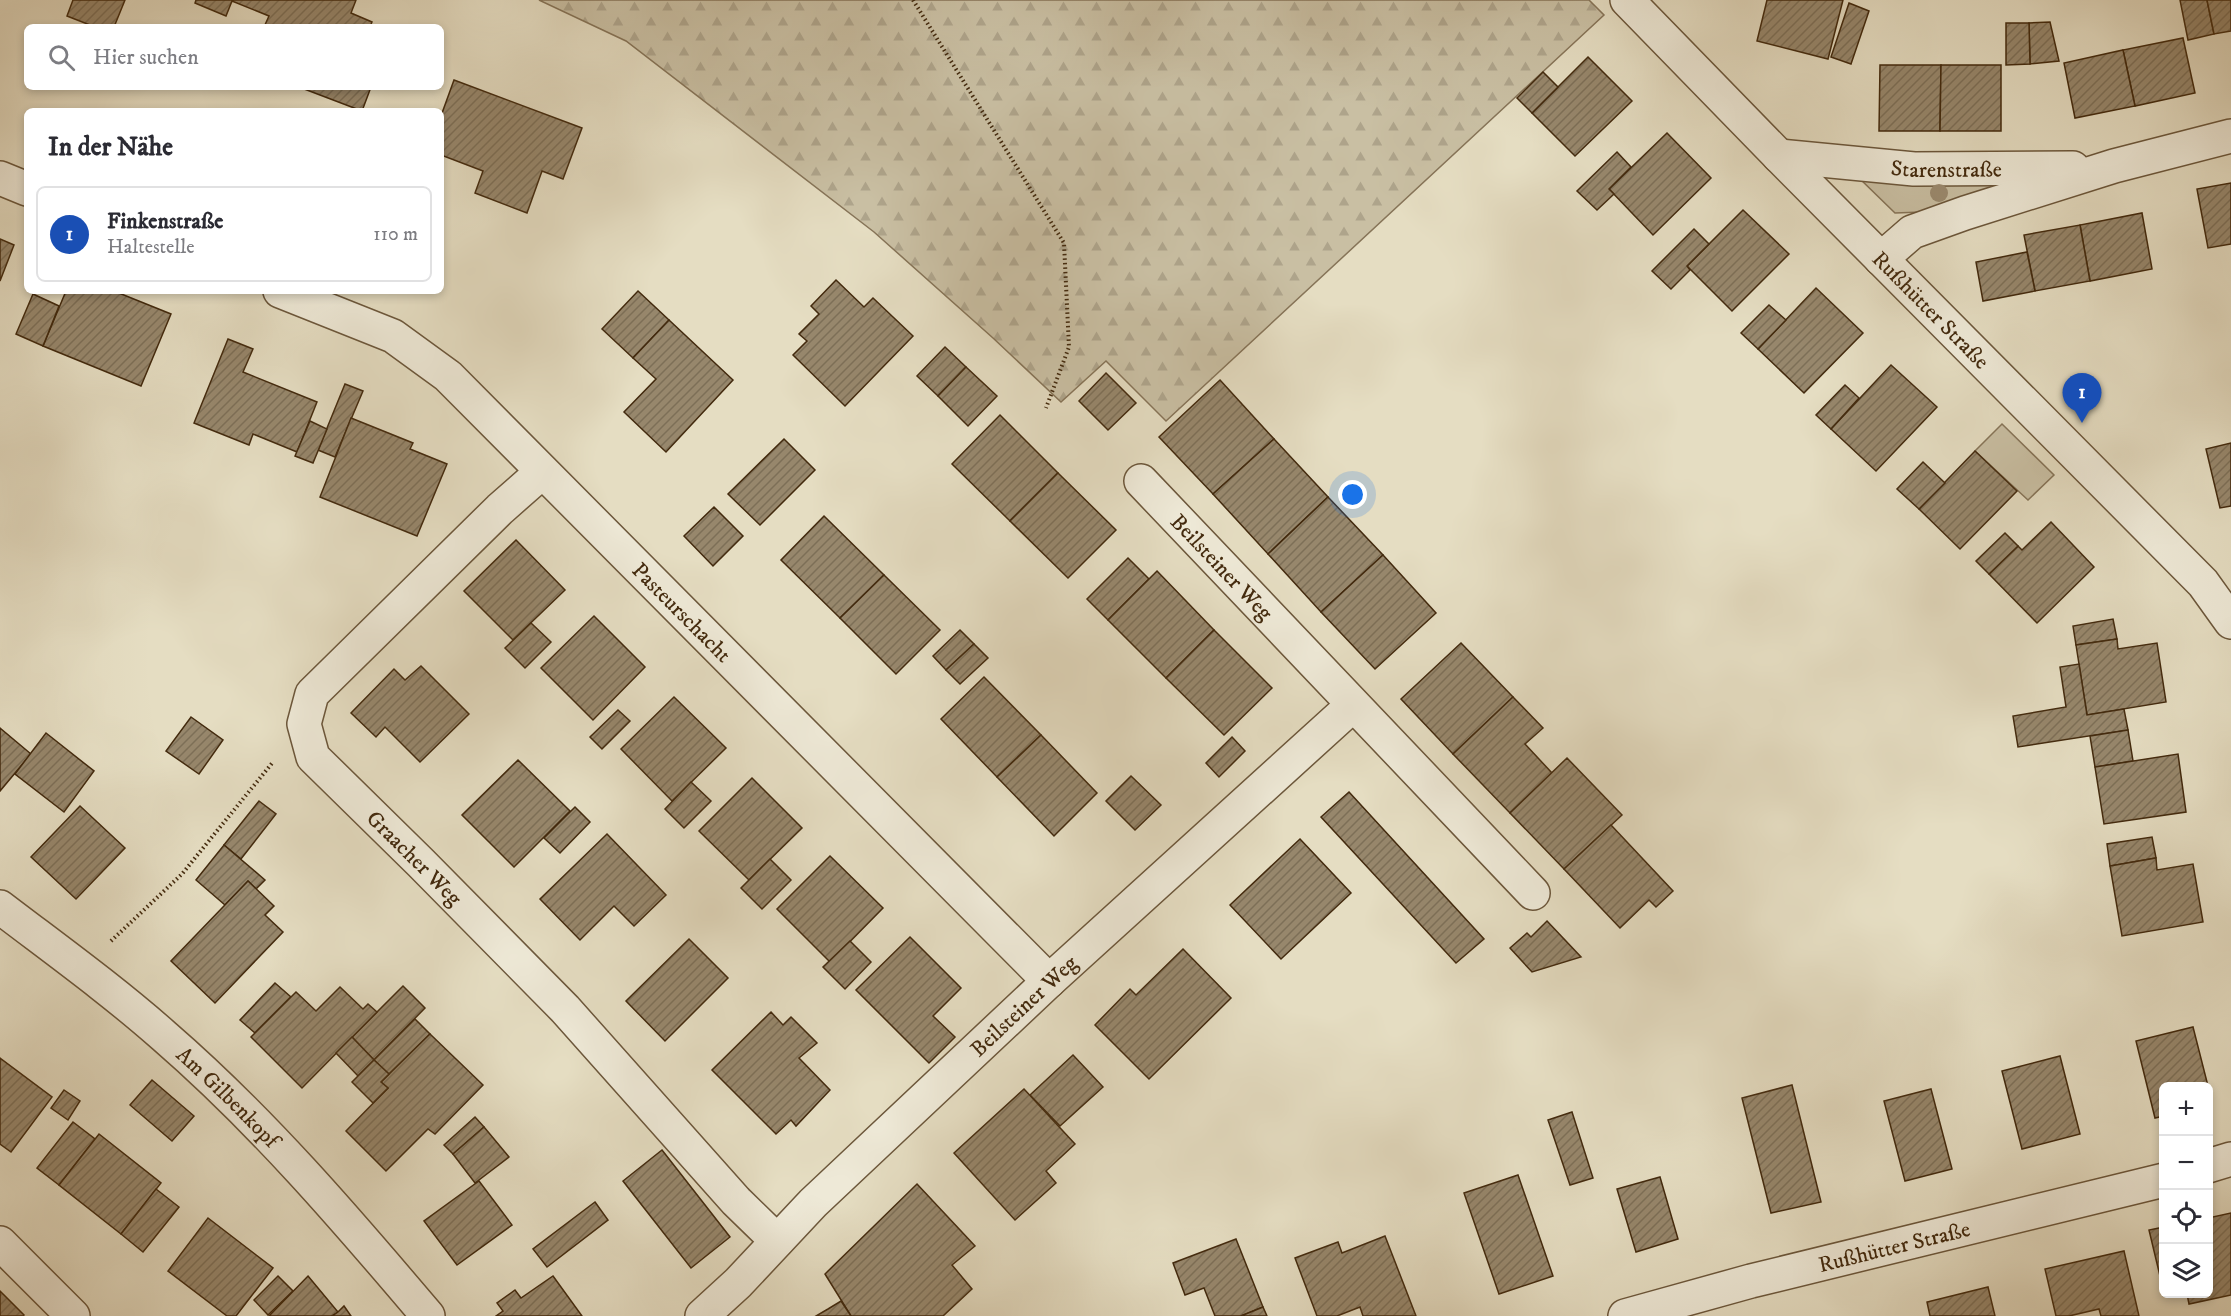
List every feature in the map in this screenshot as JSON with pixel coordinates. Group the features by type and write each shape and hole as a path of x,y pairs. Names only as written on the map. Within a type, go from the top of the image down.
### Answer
{"street":[{"name":"Rußhütter Straße","path":"1628,0 1881,259 2217,579 2231,622"},
{"name":"Starenstraße","path":"1881,259 1912,232 2114,166 2231,136"},
{"name":"Starenstraße","path":"1779,156 1914,169 1986,170 2114,166"},
{"path":"0,178 24,188"},
{"name":"Pasteurschacht","path":"288,294 393,336 448,376 1049,981"},
{"path":"308,709 500,509 542,472"},
{"name":"Beilsteiner Weg","path":"1141,481 1533,893"},
{"name":"Beilsteiner Weg","path":"702,1316 738,1283 813,1203 1049,981 1353,705"},
{"name":"Graacher Weg","path":"308,709 313,757 564,1009 736,1201 777,1241"},
{"name":"Am Gilbenkopf","path":"0,907 84,970 164,1036 245,1112 338,1210 428,1316"},
{"path":"2213,1164 2231,1159"},
{"name":"Rußhütter Straße","path":"1625,1316 1751,1281 2159,1181"},
{"path":"0,1243 73,1316"}],"path":[{"path":"912,0 1064,243 1069,347 1046,408"},
{"path":"84,970 103,948 182,874 308,709"}],"green space":[{"path":"539,0 1589,0 1604,15 1166,421 1106,361 1061,402 874,232 626,41"},
{"path":"1855,174 2013,180 2013,188 1922,212 1895,213"},
{"path":"2002,424 2054,475 2028,500 1975,451"}],"building":[{"path":"73,0 125,0 115,24 87,24 67,16"},
{"path":"196,0 356,0 351,13 372,22 371,24 265,24 269,16 232,1 226,16 195,3"},
{"path":"1767,0 1843,0 1828,59 1757,41"},
{"path":"2180,0 2207,0 2214,34 2188,40"},
{"path":"2207,0 2231,0 2231,31 2214,34"},
{"path":"1849,3 1869,11 1851,64 1831,57"},
{"path":"2050,22 2059,61 2030,64 2029,23"},
{"path":"2006,23 2029,23 2030,64 2006,65"},
{"path":"2183,38 2195,93 2135,106 2123,50"},
{"path":"2123,50 2135,106 2075,118 2064,63"},
{"path":"1588,57 1632,101 1575,156 1532,113"},
{"path":"1880,65 1941,65 1940,131 1879,131"},
{"path":"1941,65 2001,65 2001,131 1940,131"},
{"path":"1543,72 1558,87 1532,113 1517,98"},
{"path":"454,80 582,128 563,179 542,171 527,213 475,193 483,171 444,156 444,108"},
{"path":"307,90 370,90 363,108 354,108"},
{"path":"1667,133 1711,178 1653,235 1609,189"},
{"path":"1617,152 1631,167 1609,189 1614,194 1597,210 1577,191"},
{"path":"2231,183 2231,244 2208,248 2197,189"},
{"path":"1743,210 1789,254 1732,311 1687,266"},
{"path":"2142,213 2152,269 2090,281 2080,225"},
{"path":"2080,225 2090,281 2035,291 2024,235"},
{"path":"1694,229 1709,244 1687,266 1690,270 1671,289 1652,271"},
{"path":"0,239 14,245 0,281"},
{"path":"2027,252 2035,291 1983,301 1976,262"},
{"path":"836,280 864,307 873,298 913,336 845,406 793,355 807,341 799,334 819,314 811,306"},
{"path":"1816,288 1863,333 1804,393 1758,349"},
{"path":"638,291 669,320 633,358 602,329"},
{"path":"33,294 59,306 43,346 16,334"},
{"path":"65,294 121,294 171,314 141,386 43,346"},
{"path":"1769,305 1786,320 1758,349 1741,333"},
{"path":"669,320 733,380 666,452 624,412 656,379 633,358"},
{"path":"228,339 253,349 243,372 317,402 297,452 253,434 249,445 194,423"},
{"path":"945,347 966,367 938,396 917,376"},
{"path":"1891,365 1937,407 1876,471 1831,429"},
{"path":"966,367 997,396 968,426 938,396"},
{"path":"1106,373 1136,403 1108,430 1079,401"},
{"path":"1220,380 1274,439 1213,494 1159,437"},
{"path":"345,384 363,391 335,457 318,450"},
{"path":"1845,385 1859,398 1831,429 1816,415"},
{"path":"1000,415 1058,473 1010,521 952,464"},
{"path":"351,418 413,443 410,449 447,464 417,536 320,497"},
{"path":"310,421 327,429 313,463 295,456"},
{"path":"784,439 815,470 760,525 728,494"},
{"path":"1274,439 1328,497 1268,554 1213,494"},
{"path":"2231,443 2231,506 2220,508 2206,449"},
{"path":"1975,451 2017,491 1960,549 1919,509"},
{"path":"1923,462 1945,483 1919,509 1897,489"},
{"path":"1058,473 1116,530 1068,578 1010,521"},
{"path":"1328,497 1383,555 1321,612 1268,554"},
{"path":"714,507 743,536 713,566 684,536"},
{"path":"824,516 884,575 840,618 781,560"},
{"path":"2051,522 2094,567 2037,623 1989,574 2018,546 2022,550"},
{"path":"2005,533 2018,546 1989,574 1976,561"},
{"path":"516,540 565,590 513,640 464,591"},
{"path":"1383,555 1436,613 1375,669 1321,612"},
{"path":"1128,558 1149,579 1108,620 1087,599"},
{"path":"1157,571 1214,630 1166,678 1108,620"},
{"path":"884,575 940,630 896,674 840,618"},
{"path":"594,616 645,667 593,720 541,668"},
{"path":"2113,619 2117,639 2076,645 2073,626"},
{"path":"531,623 551,642 525,668 505,648"},
{"path":"960,630 974,644 946,670 933,656"},
{"path":"1214,630 1272,688 1224,735 1166,678"},
{"path":"2117,639 2118,649 2157,643 2166,702 2087,715 2076,645"},
{"path":"1461,643 1513,697 1453,754 1401,699"},
{"path":"974,644 988,658 960,684 946,670"},
{"path":"2079,664 2087,715 2124,709 2128,730 2018,747 2013,716 2066,707 2060,667"},
{"path":"421,666 469,714 420,762 385,727 376,737 351,713 394,669 405,680"},
{"path":"984,677 1041,735 997,777 941,719"},
{"path":"674,697 726,748 672,801 621,749"},
{"path":"1513,697 1543,728 1525,744 1552,773 1510,813 1453,754"},
{"path":"618,710 630,721 602,749 590,737"},
{"path":"191,717 223,740 199,774 166,751"},
{"path":"0,728 31,754 0,791"},
{"path":"2128,730 2133,761 2095,767 2090,736"},
{"path":"46,733 94,771 64,812 15,774"},
{"path":"1041,735 1097,793 1054,836 997,777"},
{"path":"1232,737 1245,751 1219,777 1206,763"},
{"path":"2178,754 2186,812 2104,824 2095,767"},
{"path":"1567,758 1622,815 1564,869 1510,813"},
{"path":"518,760 570,811 514,867 462,815"},
{"path":"1131,776 1161,805 1135,830 1106,801"},
{"path":"752,778 802,828 749,880 699,831"},
{"path":"691,782 711,801 684,828 665,809"},
{"path":"1349,792 1484,939 1456,963 1321,817"},
{"path":"259,801 276,814 241,859 224,845"},
{"path":"80,806 125,848 76,899 31,857"},
{"path":"575,807 590,822 560,853 544,838"},
{"path":"1611,825 1673,891 1656,907 1649,900 1620,928 1564,869"},
{"path":"607,834 666,895 634,926 614,906 580,940 540,899"},
{"path":"2152,837 2156,858 2110,866 2107,844"},
{"path":"1300,839 1351,893 1281,959 1230,905"},
{"path":"224,845 265,880 256,889 248,881 225,905 196,880"},
{"path":"830,856 883,908 830,962 777,909"},
{"path":"2156,858 2157,870 2193,864 2203,922 2122,936 2110,866"},
{"path":"770,859 791,880 762,909 741,888"},
{"path":"248,881 274,906 265,915 283,932 215,1003 171,961"},
{"path":"1547,921 1581,957 1532,972 1510,948 1527,933 1531,937"},
{"path":"910,937 961,988 933,1016 955,1037 929,1063 856,990"},
{"path":"689,939 728,978 665,1041 626,1001"},
{"path":"850,941 871,962 845,989 823,967"},
{"path":"1183,949 1231,998 1149,1079 1095,1025 1130,989 1136,995"},
{"path":"275,983 291,997 255,1033 240,1020"},
{"path":"403,986 425,1008 374,1060 352,1037"},
{"path":"340,987 363,1009 368,1004 377,1012 302,1088 251,1037 296,992 316,1011"},
{"path":"771,1012 783,1025 791,1017 817,1043 799,1058 830,1090 796,1126 791,1120 776,1134 712,1070"},
{"path":"415,1019 430,1034 389,1074 374,1060"},
{"path":"2193,1027 2207,1082 2159,1082 2159,1117 2155,1118 2136,1041"},
{"path":"430,1034 483,1085 435,1134 428,1129 386,1171 346,1131 388,1088 381,1082"},
{"path":"352,1037 374,1060 358,1076 336,1053"},
{"path":"1073,1055 1103,1087 1060,1126 1030,1095"},
{"path":"2060,1056 2080,1134 2022,1149 2002,1071"},
{"path":"0,1058 52,1097 11,1152 0,1144"},
{"path":"374,1060 389,1074 381,1082 388,1088 373,1103 352,1082"},
{"path":"152,1080 194,1116 172,1141 130,1105"},
{"path":"1792,1085 1821,1202 1771,1213 1742,1098"},
{"path":"1024,1089 1075,1144 1046,1171 1056,1183 1015,1220 954,1153"},
{"path":"1931,1089 1952,1169 1905,1181 1884,1101"},
{"path":"64,1090 80,1101 68,1120 51,1108"},
{"path":"1572,1112 1593,1178 1570,1185 1548,1120"},
{"path":"475,1117 484,1127 453,1154 444,1145"},
{"path":"73,1122 95,1139 59,1185 37,1168"},
{"path":"484,1127 509,1157 475,1183 453,1154"},
{"path":"99,1134 161,1183 121,1234 59,1185"},
{"path":"662,1150 730,1237 691,1268 623,1181"},
{"path":"1518,1175 1553,1276 1499,1294 1464,1193"},
{"path":"1660,1177 1678,1239 1636,1252 1617,1189"},
{"path":"479,1181 512,1225 457,1265 424,1221"},
{"path":"917,1184 975,1246 952,1265 972,1289 943,1316 851,1316 825,1274"},
{"path":"156,1189 179,1207 143,1252 121,1234"},
{"path":"595,1202 608,1220 547,1267 533,1249"},
{"path":"2231,1213 2231,1295 2189,1304 2188,1298 2213,1298 2213,1217"},
{"path":"208,1218 273,1268 236,1316 227,1316 168,1271"},
{"path":"2159,1228 2159,1272 2149,1230"},
{"path":"1385,1236 1416,1316 1363,1316 1360,1307 1337,1316 1317,1316 1295,1258 1338,1242 1342,1253"},
{"path":"1236,1239 1263,1307 1241,1316 1215,1316 1204,1288 1185,1295 1173,1263"},
{"path":"2124,1251 2139,1316 2101,1316 2099,1309 2069,1316 2056,1316 2045,1269"},
{"path":"278,1276 293,1291 268,1315 254,1300"},
{"path":"308,1276 338,1312 332,1316 269,1316"},
{"path":"553,1276 582,1316 496,1316 503,1311 497,1303 515,1290 521,1298"},
{"path":"1988,1287 1995,1316 1930,1316 1927,1302"},
{"path":"0,1291 24,1315 23,1316 0,1316"},
{"path":"841,1301 851,1316 816,1316 828,1309"},
{"path":"344,1306 351,1316 332,1316 338,1312"},
{"path":"1263,1307 1267,1316 1241,1316"}],"place":[{"name":"Finkenstraße","path":"2082,423"}]}
